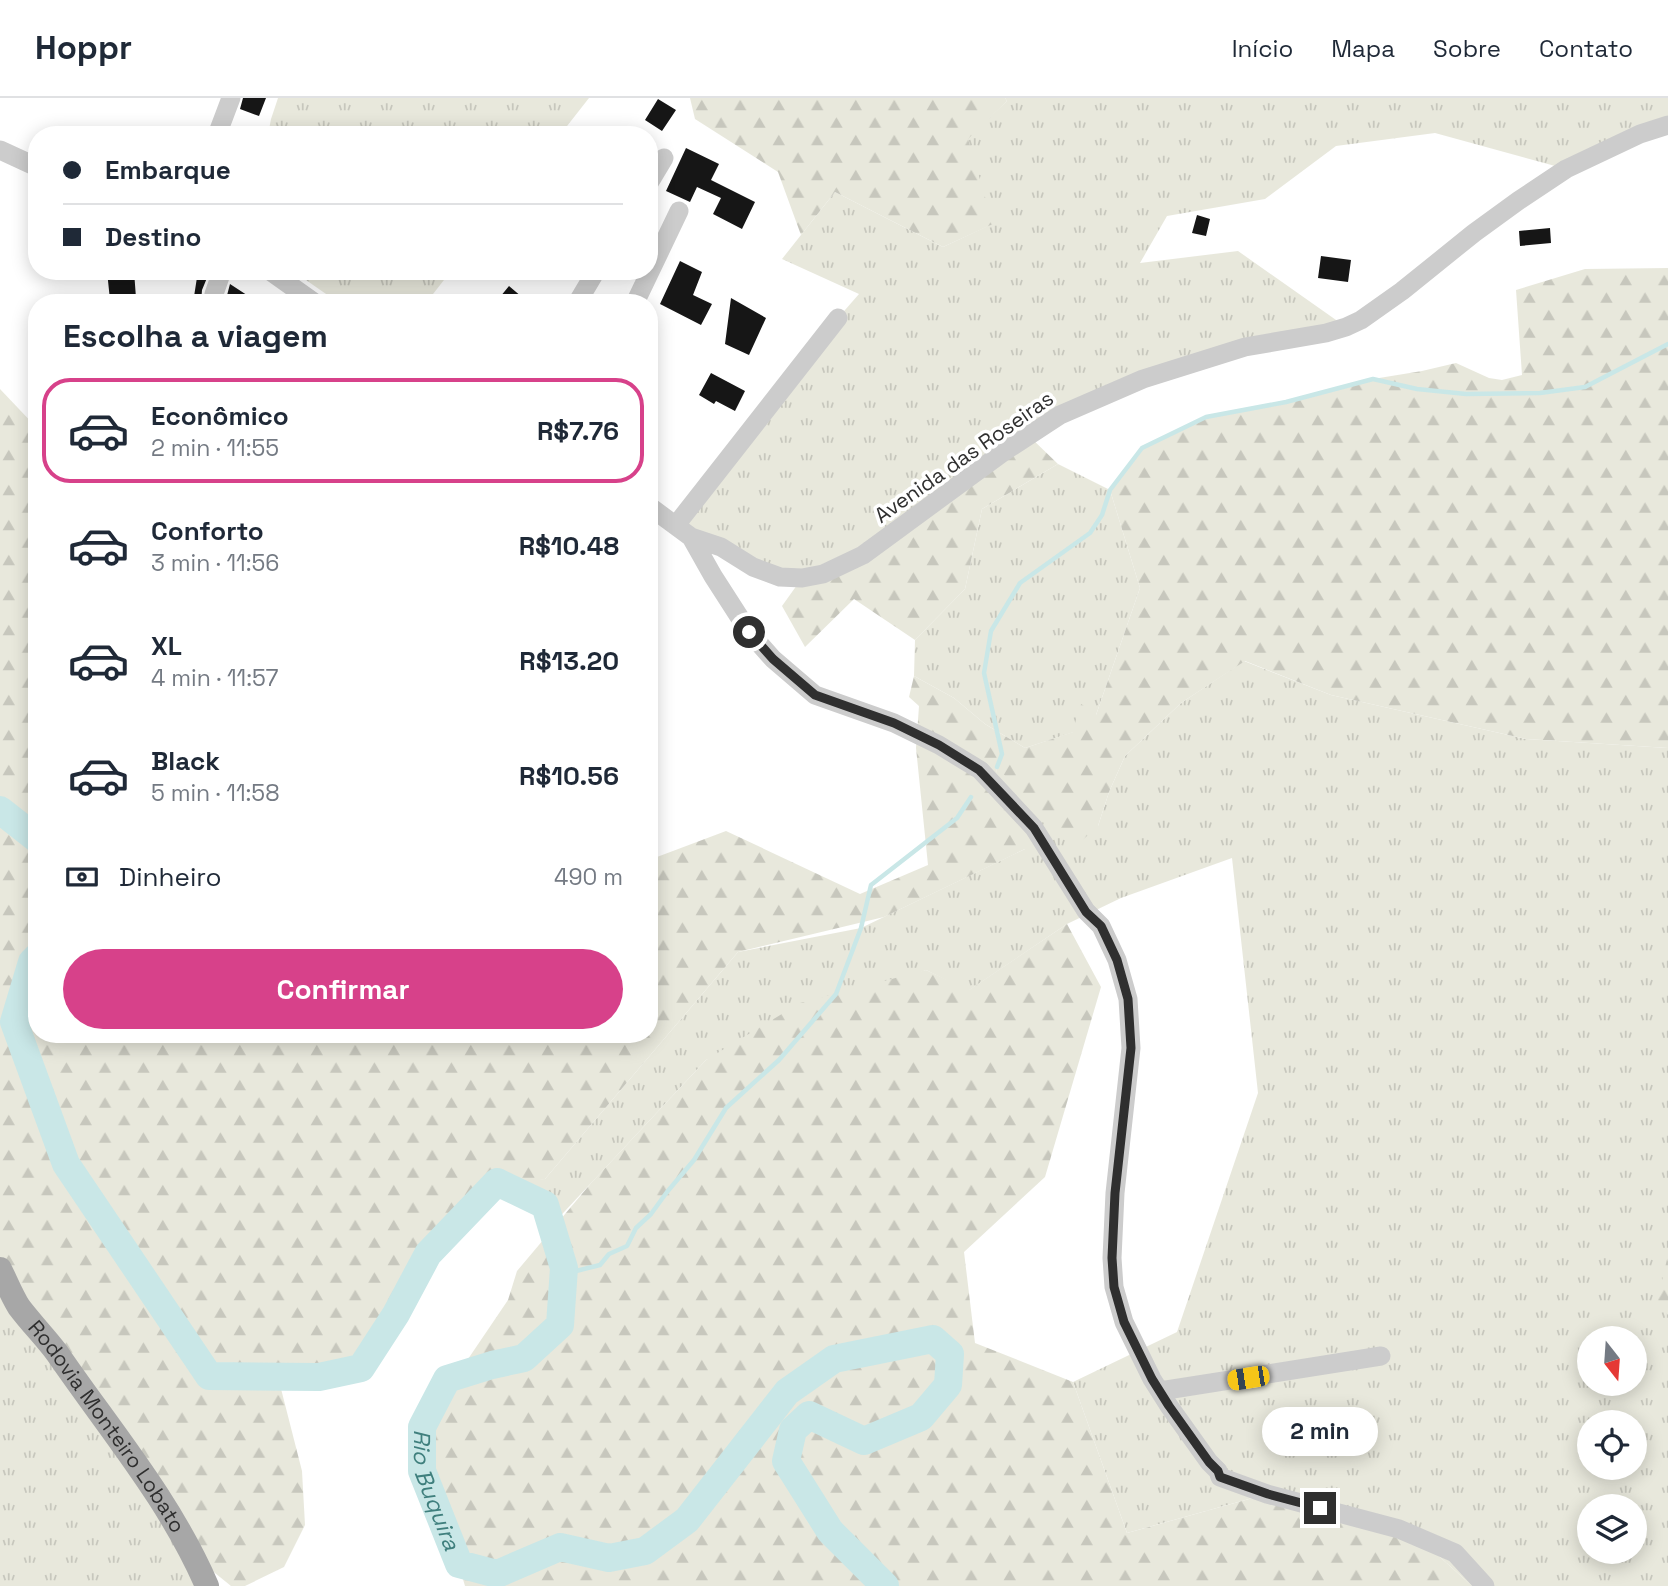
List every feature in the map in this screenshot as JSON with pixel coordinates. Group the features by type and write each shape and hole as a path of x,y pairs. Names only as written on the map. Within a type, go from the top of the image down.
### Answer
{"main road":[{"name":"Rodovia Monteiro Lobato","path":"0,1269 19,1306 55,1350 159,1496 194,1556 207,1586"}],"street":[{"path":"220,126 231,98"},
{"name":"Avenida das Roseiras","path":"684,531 721,547 753,567 780,577 823,575 863,555 1002,453 1060,415 1143,379 1245,348 1326,333 1354,323 1402,291 1518,201 1566,170 1640,134 1668,125"},
{"path":"0,150 28,163"},
{"path":"658,168 664,158"},
{"path":"658,255 679,211"},
{"path":"283,280 302,294"},
{"path":"684,531 838,318"},
{"path":"658,512 684,531 749,632 773,659 815,695 894,723 939,745 979,770 1034,828 1086,912 1101,926 1117,960 1128,999 1131,1048 1115,1193 1112,1258 1114,1287 1124,1322 1152,1379 1220,1477 1268,1494 1399,1529 1455,1553 1485,1586"},
{"path":"1160,1391 1381,1356"}],"green space":[{"path":"278,98 589,98 567,126 270,126"},
{"path":"690,98 1005,98 1007,101 968,139 993,224 943,247 835,192 801,235 778,172 695,119"},
{"path":"1005,98 1668,98 1668,125 1566,169 1435,133 1336,146 1265,199 1167,216 1140,263 1238,251 1346,327 1143,379 1060,415 863,555 802,578 676,525 859,294 782,259 835,192 943,247 992,224 967,138 1007,101"},
{"path":"1668,268 1668,748 1526,739 1331,695 1245,661 1181,703 1125,756 1098,826 1077,845 997,768 994,786 1034,828 1025,849 884,917 738,952 545,1179 490,1189 428,1253 396,1314 361,1368 335,1374 278,1377 302,1471 305,1525 284,1567 245,1586 231,1586 194,1556 0,1261 0,389 28,419 28,1043 658,1043 658,857 726,831 860,894 928,865 916,748 919,706 909,697 914,676 954,698 985,724 1025,748 1073,732 1080,703 1096,715 1140,588 1110,490 1142,448 1206,417 1286,402 1373,379 1456,363 1489,378 1502,380 1522,375 1516,290 1585,269"},
{"path":"306,280 444,280 433,294 326,294"},
{"path":"1029,436 1058,464 982,509 965,589 915,640 854,599 805,647 782,606 802,578 823,574"},
{"path":"1058,464 1110,490 1140,588 1096,715 1074,732 1025,748 985,724 954,698 914,676 915,640 965,589 982,509"},
{"path":"1244,661 1331,695 1526,739 1668,748 1668,1586 1472,1586 1419,1538 1267,1494 1127,1533 1073,1382 1177,1332 1258,1093 1232,858 1121,898 1067,924 968,991 926,970 706,1060 551,1226 544,1205 497,1182 545,1179 738,952 861,928 1025,849 994,785 997,767 1020,788 1098,826 1125,756 1181,703"},
{"path":"1067,924 1101,987 1045,1177 964,1252 975,1343 1073,1382 1127,1533 1267,1494 1419,1538 1472,1586 465,1586 455,1553 422,1471 422,1427 508,1300 517,1271 592,1182 706,1060 800,1003 926,970 969,990"},
{"path":"1668,1255 1668,1315 1657,1302"},
{"path":"0,1261 163,1503 195,1586 0,1586"}],"building":[{"path":"243,98 266,98 259,116 240,109"},
{"path":"658,99 676,110 662,131 645,120"},
{"path":"686,148 719,164 711,180 755,202 742,229 713,214 721,198 697,187 690,202 666,191"},
{"path":"1197,215 1210,219 1206,236 1192,233"},
{"path":"1550,228 1551,243 1520,246 1519,231"},
{"path":"1321,256 1351,260 1348,282 1318,278"},
{"path":"680,261 702,272 693,295 712,304 701,325 660,304"},
{"path":"108,280 135,280 136,294 109,294"},
{"path":"197,280 206,280 202,294 194,294"},
{"path":"230,284 245,294 227,294"},
{"path":"509,286 518,294 502,294"},
{"path":"731,298 766,318 749,355 725,344"},
{"path":"711,373 745,391 735,411 716,401 714,404 699,395"}],"waterway":[{"path":"997,767 1002,754 984,673 991,631 1020,583 1090,533 1102,515 1110,490 1142,448 1206,417 1286,402 1373,379 1417,389 1466,394 1540,393 1585,387 1668,344"},
{"path":"564,1268 576,1271 600,1265 609,1254 627,1246 636,1228 651,1214 694,1160 726,1108 779,1060 836,994 861,928 871,885 957,818 971,797"},
{"name":"Rio Buquira","path":"0,810 28,832"},
{"name":"Rio Buquira","path":"28,975 14,1022 66,1164 209,1376 319,1377 361,1368 396,1314 428,1254 497,1182 545,1205 564,1268 560,1325 524,1358 447,1379 422,1427 422,1471 459,1564 497,1574 560,1547 609,1558 645,1551 687,1520 787,1392 834,1359 933,1339 950,1354 948,1385 921,1417 864,1441 809,1415 793,1430 786,1461 830,1531 885,1586"}],"route":[{"path":"749,632 773,659 815,695 894,723 939,745 979,770 1034,828 1086,912 1101,926 1117,960 1128,999 1131,1048 1115,1193 1112,1258 1114,1287 1124,1322 1152,1379 1220,1477 1320,1508"}]}
